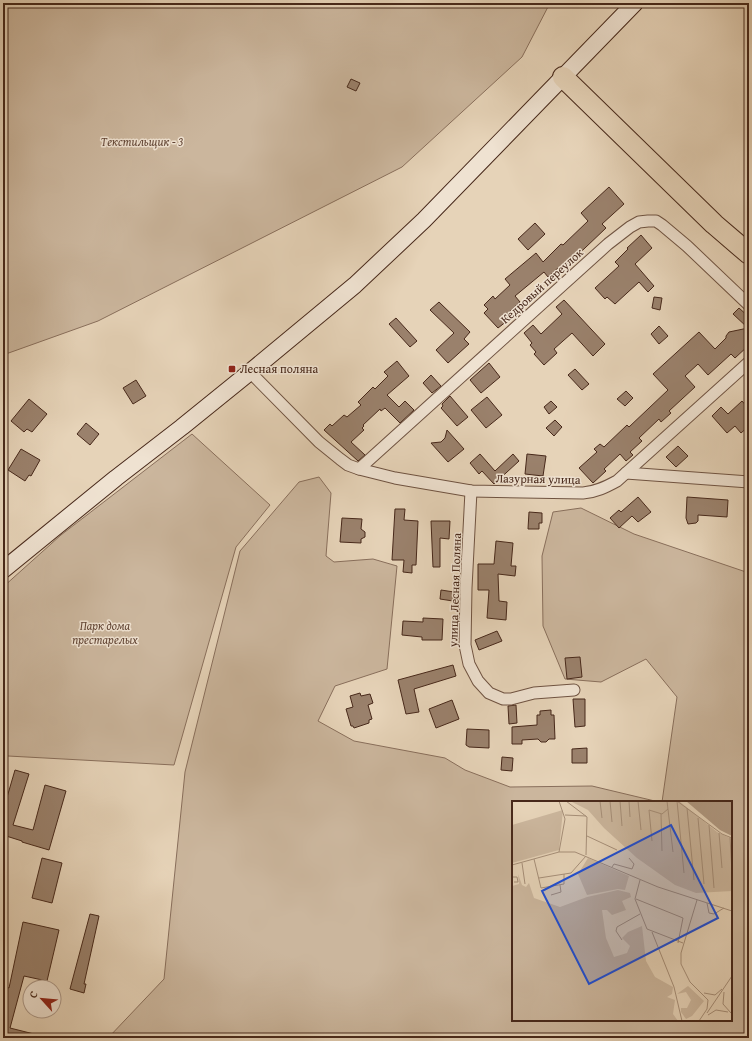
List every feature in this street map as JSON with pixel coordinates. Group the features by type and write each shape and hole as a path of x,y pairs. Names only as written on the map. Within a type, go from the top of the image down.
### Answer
{"highway":[{"path":"563,77 714,224 749,254"}],"main road":[{"path":"3,570 250,372 355,285 424,220 635,3"}],"street":[{"name":"Кедровый переулок","path":"359,469 608,244 630,227 640,222 648,220 656,221 662,225 688,246 749,305"},
{"path":"626,473 749,362"},
{"name":"Лазурная улица","path":"250,372 319,442 344,462 359,469 395,478 471,491 583,493 590,493 603,489 626,473"},
{"path":"626,473 749,482"},
{"name":"улица Лесная Поляна","path":"471,491 464,645 469,664 478,682 489,693 503,699 510,699 534,693 574,690"}],"green space":[{"name":"Текстильщик - 3","path":"3,3 550,3 522,57 402,167 98,321 3,355"},
{"name":"Парк дома престарелых","path":"192,434 270,505 236,547 174,765 8,756 3,751 3,587 61,535"},
{"path":"319,477 331,493 326,556 334,562 373,559 397,566 387,669 335,686 318,721 354,741 445,758 465,770 510,787 592,786 655,801 512,801 512,1021 732,1021 732,801 662,801 677,697 646,659 601,682 565,679 543,626 542,556 553,512 581,508 634,534 749,573 749,1038 108,1038 164,979 185,772 240,551 299,482"}],"building":[{"path":"351,79 360,83 356,91 347,87"},
{"path":"609,187 624,204 602,224 606,228 565,267 564,265 559,270 558,268 548,277 544,272 515,296 520,302 507,314 509,316 506,319 507,321 498,328 484,313 488,309 484,305 493,296 495,299 510,285 505,279 536,253 543,262 561,244 563,245 588,221 581,213"},
{"path":"535,223 545,234 528,250 518,239"},
{"path":"641,235 652,248 635,264 654,286 648,292 639,282 615,304 607,297 605,299 595,288 619,266 615,262"},
{"path":"654,297 662,298 660,310 652,308"},
{"path":"564,300 605,344 593,356 572,333 554,349 557,353 544,365 534,354 536,352 530,345 532,343 524,333 533,325 541,334 562,314 556,307"},
{"path":"439,302 470,332 464,339 469,344 448,363 436,350 454,333 430,310"},
{"path":"739,308 749,317 749,345 735,358 731,354 708,375 698,364 685,376 695,387 669,411 671,413 661,422 659,419 639,438 642,441 630,452 633,455 626,461 620,454 604,469 606,471 593,483 579,468 597,452 594,449 600,444 604,447 627,425 629,427 668,390 653,374 699,332 715,349 726,338 729,332 748,328 733,314"},
{"path":"396,318 417,341 410,347 389,324"},
{"path":"659,326 668,336 659,344 651,334"},
{"path":"397,361 409,376 387,395 399,407 405,401 414,410 400,423 385,408 381,411 380,409 363,425 364,426 362,428 364,430 351,442 365,455 358,461 324,430 330,424 332,426 344,415 347,417 361,405 358,402 373,387 375,389 388,376 384,372"},
{"path":"489,363 500,377 481,393 470,380"},
{"path":"575,369 589,384 582,390 568,375"},
{"path":"431,375 441,386 432,393 423,383"},
{"path":"136,380 146,396 133,404 123,388"},
{"path":"626,391 633,398 625,406 617,399"},
{"path":"450,396 468,417 457,426 441,408 443,406 442,404"},
{"path":"487,397 502,415 486,428 471,410"},
{"path":"29,399 47,414 32,432 27,429 24,432 11,421"},
{"path":"551,401 557,407 549,414 544,407"},
{"path":"742,401 749,409 749,426 741,433 735,426 727,433 712,416 721,407 728,414"},
{"path":"555,420 562,427 554,436 546,428"},
{"path":"86,423 99,434 90,445 77,434"},
{"path":"447,430 464,449 448,462 431,443 441,442 445,438"},
{"path":"678,446 688,456 676,467 666,457"},
{"path":"21,449 40,460 31,476 29,475 25,481 8,470"},
{"path":"480,454 495,471 513,454 519,461 494,484 482,471 479,474 470,463"},
{"path":"527,454 546,456 543,476 525,474"},
{"path":"638,497 651,512 638,522 632,516 619,528 610,518 619,510 621,512"},
{"path":"687,497 728,500 727,517 698,515 698,521 696,523 688,524 686,518"},
{"path":"395,509 405,509 404,520 418,521 416,565 412,565 412,573 403,572 404,560 392,560"},
{"path":"529,512 542,513 542,523 539,523 539,529 528,529"},
{"path":"342,518 362,519 361,529 365,532 365,537 361,539 361,543 340,542"},
{"path":"431,521 450,521 449,539 440,538 440,567 433,567"},
{"path":"496,541 513,543 511,566 516,566 515,576 498,574 499,601 507,602 506,620 487,618 489,590 478,590 478,564 494,564"},
{"path":"441,590 454,592 453,601 440,599"},
{"path":"423,618 443,619 442,640 422,640 422,637 402,635 403,621 423,622"},
{"path":"497,631 502,641 479,650 475,640"},
{"path":"580,657 582,677 567,679 565,658"},
{"path":"453,665 456,676 414,689 419,712 406,714 398,680"},
{"path":"360,693 361,696 370,694 373,703 368,705 372,719 369,720 369,723 354,728 351,726 346,709 353,707 350,696"},
{"path":"573,699 585,699 585,726 575,727"},
{"path":"452,700 459,719 436,728 429,709"},
{"path":"516,705 517,723 509,724 508,706"},
{"path":"551,710 551,715 554,715 555,739 549,739 546,742 541,742 538,739 522,740 522,744 512,744 512,727 537,725 537,715 540,715 540,711"},
{"path":"467,729 489,730 489,748 469,747 466,745"},
{"path":"587,748 587,763 572,763 572,749"},
{"path":"502,757 513,758 512,771 501,770"},
{"path":"15,770 29,774 13,825 33,830 45,785 66,791 49,850 3,835 3,811"},
{"path":"42,858 62,863 52,903 32,898"},
{"path":"90,914 99,916 84,984 86,984 84,993 70,989"},
{"path":"23,922 59,930 47,979 38,979 24,976 10,1028 38,1035 38,1038 3,1038 3,986 9,988"}],"place":[{"name":"Лесная поляна","path":"232,369"}]}
